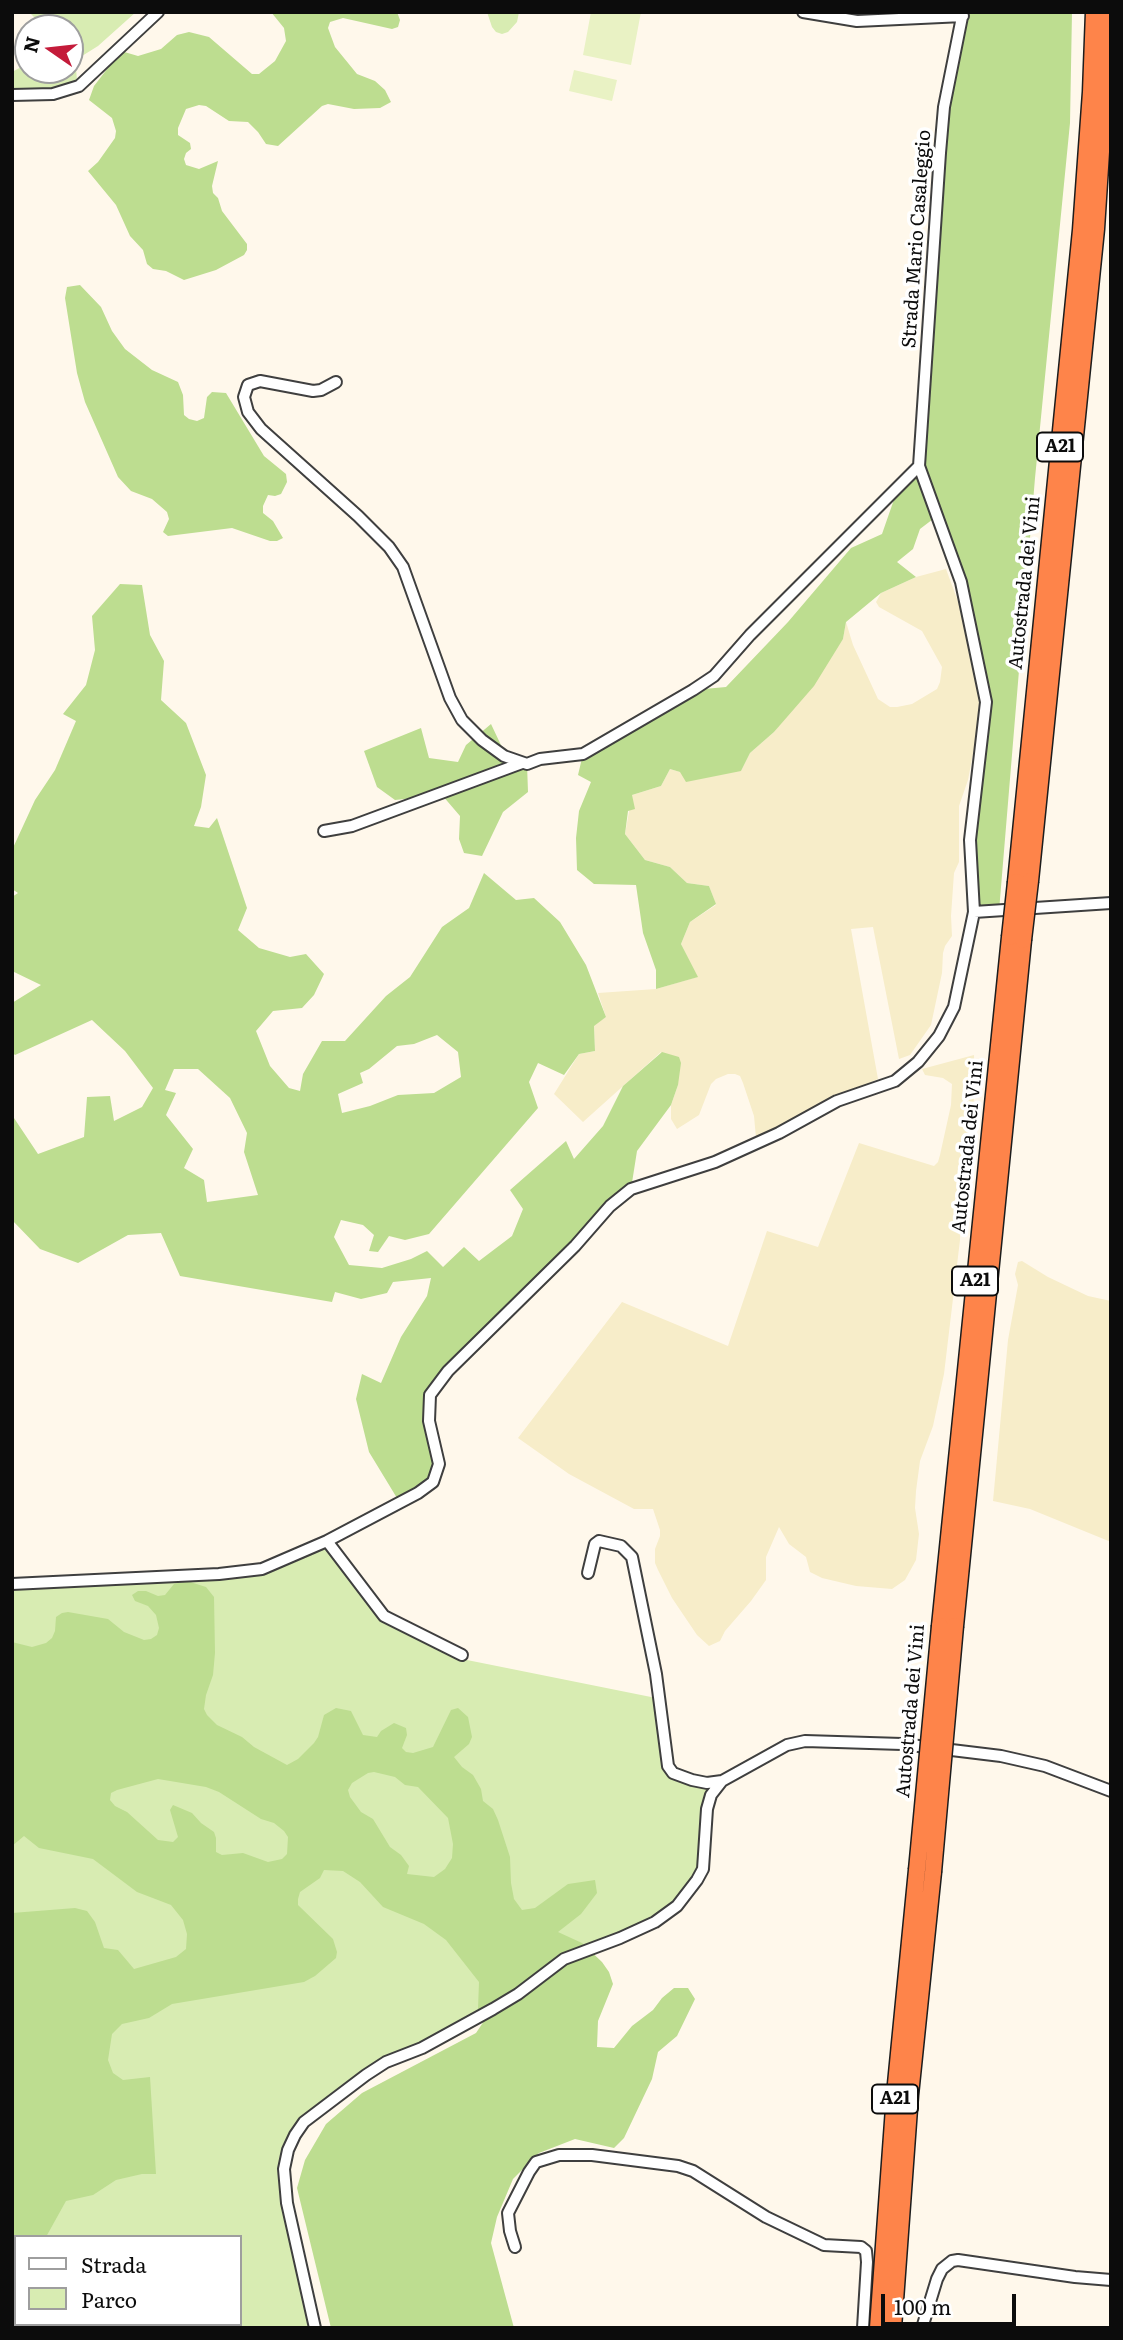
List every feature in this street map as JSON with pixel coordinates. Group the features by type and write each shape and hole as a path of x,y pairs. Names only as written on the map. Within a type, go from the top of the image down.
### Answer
{"highway":[{"name":"Autostrada dei Vini","path":"1023,882 1081,230 1094,12"},
{"name":"Autostrada dei Vini","path":"892,2328 925,1871 1016,938 1093,256 1108,12"},
{"name":"Autostrada dei Vini","path":"878,2328 895,2094 925,1871"}],"street":[{"path":"12,95 53,94 79,86 159,12"},
{"name":"Strada Mario Casaleggio","path":"803,12 857,21 963,14 944,107 919,467"},
{"path":"336,382 321,390 313,390 260,381 248,386 244,397 248,412 261,429 389,547 410,582 450,698 462,720 494,749 511,760 522,763"},
{"path":"12,1584 219,1574 262,1569 327,1541 418,1493 433,1482 439,1464 429,1421 430,1395 447,1371 575,1246 610,1206 631,1189 715,1162 779,1133 837,1101 895,1081 918,1062 939,1035 954,1007 974,912 970,840 986,702 961,582 919,467 750,635 714,676 693,690 583,754 522,763 352,825 324,831"},
{"path":"974,912 1111,903"},
{"path":"327,1541 384,1616 462,1655"},
{"path":"588,1573 595,1544 599,1541 621,1546 632,1557 656,1674 668,1766 673,1773 707,1783 722,1781 787,1745 806,1741 902,1744 1001,1756 1045,1766 1111,1791"},
{"path":"315,2328 287,2203 284,2169 288,2150 304,2122 386,2062 422,2048 502,2004 564,1959 656,1922 677,1906 703,1869 707,1809 711,1795 722,1781"},
{"path":"515,2246 508,2213 536,2162 559,2155 592,2155 678,2166 693,2171 766,2217 824,2245 861,2247 866,2250 863,2328"},
{"path":"922,2328 937,2279 942,2269 952,2261 1111,2280"}],"shaded area":[{"path":"946,569 970,634 979,705 968,780 959,806 959,862 954,873 952,936 943,953 942,973 931,1025 910,1055 899,1059 873,927 851,929 878,1079 811,1109 756,1138 754,1116 740,1076 728,1074 711,1084 699,1115 677,1129 671,1119 671,1105 678,1085 661,1052 583,1122 554,1094 579,1054 595,1051 594,1025 606,1017 598,993 656,989 697,977 681,944 690,922 716,905 709,886 687,883 670,867 645,860 625,834 632,795 661,786 670,769 680,772 741,771 750,753 774,732 843,639 846,622 853,645 878,699 890,707 897,707 912,704 937,689 942,667 922,631 879,607 876,602 881,593 916,577"},
{"path":"974,1055 975,1087 944,1374 933,1426 920,1461 916,1491 915,1508 919,1534 916,1560 905,1580 892,1589 856,1586 822,1578 810,1572 806,1557 789,1544 779,1527 766,1557 766,1580 720,1641 709,1646 697,1635 672,1598 655,1563 660,1530 653,1509 634,1509 569,1474 518,1438 622,1302 728,1346 767,1231 818,1247 859,1143 934,1166 940,1155 951,1105 952,1084 943,1078 925,1075 922,1069"},
{"path":"1022,1261 1088,1296 1111,1301 1111,1542 1030,1509 993,1501 1008,1340 1018,1285 1015,1274 1018,1262"}],"green space":[{"path":"29,12 136,12 98,46 84,55 84,14"},
{"path":"271,12 397,12 400,20 398,27 392,29 343,18 330,22 328,28 335,47 357,74 375,81 385,90 391,102 380,108 354,109 328,104 322,106 278,146 266,144 248,122 229,121 206,106 186,109 178,135 190,143 191,149 184,159 186,165 199,169 218,161 213,193 218,198 222,211 247,244 247,250 244,255 216,270 184,280 166,271 153,269 147,264 143,250 130,236 116,205 88,171 115,138 116,131 112,118 89,100 94,86 121,51 138,56 161,49 177,35 189,32 209,37 252,74 259,74 275,61 286,41 284,28"},
{"path":"487,12 519,12 517,22 508,32 502,34 492,27"},
{"path":"591,12 641,12 631,65 583,55"},
{"path":"963,12 1072,12 1070,123 1035,478 999,911 974,912 970,840 986,702 961,582 937,516 920,529 913,549 897,562 916,577 881,593 846,622 843,639 814,686 774,732 750,753 741,771 686,782 680,772 670,769 661,786 632,795 635,809 628,811 625,834 645,860 670,867 687,883 709,886 716,904 690,922 681,944 698,977 656,989 656,970 643,933 636,885 594,884 577,870 579,811 591,782 578,775 583,754 693,690 726,687 788,622 851,548 882,534 898,488 919,466 940,153"},
{"path":"574,70 617,80 612,101 569,91"},
{"path":"14,71 14,84 70,84 60,88 12,88"},
{"path":"80,285 101,307 112,331 125,349 152,370 178,382 183,395 184,415 189,419 197,421 204,418 207,397 212,392 226,393 264,456 286,474 287,482 281,494 268,495 263,506 263,513 273,521 283,538 270,541 232,528 168,536 163,532 169,519 167,512 152,499 131,491 118,477 85,402 77,373 65,298 67,287"},
{"path":"120,584 142,585 150,635 164,661 161,700 186,723 206,775 201,807 194,826 209,828 217,818 247,908 238,930 259,948 290,957 306,954 324,974 314,995 302,1008 273,1011 256,1031 270,1066 289,1088 300,1091 303,1074 322,1041 345,1041 386,996 410,977 442,927 469,908 484,873 516,900 534,898 560,922 586,965 606,1017 594,1026 595,1051 579,1054 564,1075 538,1063 529,1082 538,1108 429,1234 405,1240 389,1236 378,1252 369,1251 374,1235 363,1225 341,1220 334,1237 349,1265 382,1268 427,1251 443,1267 464,1247 479,1261 512,1236 523,1209 510,1190 566,1141 574,1159 603,1126 623,1086 662,1052 679,1057 681,1063 678,1085 671,1105 637,1151 631,1189 430,1395 439,1464 433,1482 400,1503 369,1452 356,1399 362,1374 381,1383 401,1337 427,1296 431,1278 393,1282 387,1293 361,1299 335,1292 332,1302 180,1276 161,1233 128,1235 78,1263 40,1249 12,1220 12,1115 38,1154 84,1137 87,1097 110,1096 114,1121 142,1107 153,1088 125,1051 92,1020 15,1055 12,1052 12,1003 41,985 12,971 12,897 18,893 12,889 12,850 35,800 55,770 76,721 63,714 86,685 95,650 92,616","holes":["437,1035 458,1052 461,1077 434,1093 398,1095 342,1113 338,1094 363,1083 360,1073 397,1046 414,1044","174,1069 198,1069 230,1098 247,1133 244,1152 258,1195 207,1202 204,1180 184,1168 193,1149 166,1115 176,1093 165,1090"]},
{"path":"491,724 508,760 527,764 528,792 503,812 482,856 464,853 459,839 460,816 442,795 395,800 377,787 364,751 421,728 429,758 458,762 466,745"},
{"path":"327,1541 384,1616 467,1660 656,1698 665,1767 707,1787 711,1795 703,1869 677,1906 518,1994 386,2062 304,2122 284,2169 315,2328 12,2328 12,1584 262,1569"},
{"path":"187,1581 206,1587 214,1597 215,1653 213,1675 204,1709 217,1725 287,1765 298,1759 314,1743 324,1715 336,1708 351,1711 363,1735 377,1737 394,1723 406,1728 407,1735 402,1748 413,1753 433,1747 451,1710 458,1708 468,1717 472,1737 469,1744 454,1757 473,1775 481,1789 483,1801 493,1809 498,1820 510,1857 514,1899 522,1910 535,1908 568,1884 595,1880 597,1893 581,1914 558,1932 582,1943 609,1972 613,1984 598,2021 597,2047 614,2048 632,2026 653,2010 674,1988 688,1988 695,1999 677,2036 658,2052 652,2079 624,2138 614,2148 575,2139 539,2153 513,2179 497,2217 491,2243 514,2328 331,2328 297,2188 305,2160 326,2124 362,2093 476,2033 484,2021 478,2009 479,1982 446,1940 424,1924 383,1907 360,1882 343,1871 324,1870 320,1878 300,1892 298,1899 298,1905 333,1939 337,1952 336,1958 315,1976 304,1982 172,2004 149,2018 122,2024 112,2034 108,2060 113,2073 123,2080 150,2077 156,2174 116,2180 93,2195 66,2201 47,2235 14,2235 12,2281 12,1913 75,1908 87,1911 95,1922 104,1948 118,1950 134,1969 176,1957 186,1949 187,1934 183,1920 171,1905 137,1892 93,1859 39,1848 24,1836 12,1846 12,1642 32,1647 46,1643 55,1631 56,1617 68,1612 108,1619 124,1632 144,1640 151,1639 157,1635 159,1628 156,1615 148,1606 135,1601 132,1595 138,1591 146,1591 158,1596 165,1595 174,1584","holes":["368,1773 395,1777 405,1785 418,1787 448,1818 453,1844 452,1858 445,1869 434,1877 407,1874 409,1866 401,1855 390,1847 373,1819 361,1812 350,1797 348,1790 352,1783","158,1779 206,1787 284,1831 288,1837 287,1854 282,1859 268,1862 243,1853 222,1855 216,1852 214,1832 192,1813 173,1805 170,1810 178,1837 173,1842 158,1840 110,1800 111,1793 117,1790"]}]}
